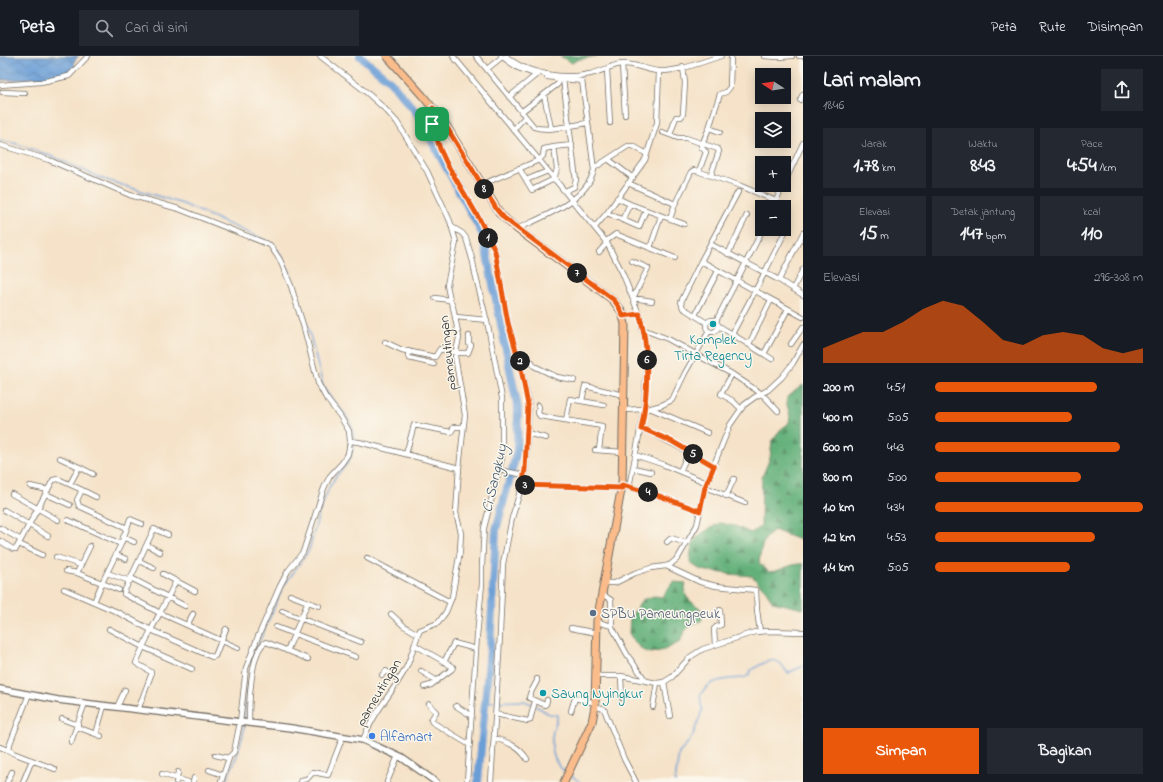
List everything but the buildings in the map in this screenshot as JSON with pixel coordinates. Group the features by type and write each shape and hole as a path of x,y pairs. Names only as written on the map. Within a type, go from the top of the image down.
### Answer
{"main road":[{"path":"389,57 433,108 449,131 500,214 517,229 614,300 623,316 626,343 623,452 625,487 597,621 596,705 592,722 565,780"}],"street":[{"path":"25,93 1,92 1,85 41,82 69,76 88,56"},
{"name":"pameutingan","path":"320,56 365,91 398,122 426,170 452,227 456,242 447,285 456,318 459,338 456,352 457,371 465,415 456,513 461,533 456,578 450,602 442,619 438,623 420,630 412,657 399,680 369,725 363,740"},
{"path":"453,56 606,242 622,272 633,298 643,328 647,358 644,409 641,428 633,467 625,487"},
{"path":"476,56 525,118 534,127 538,129 588,123"},
{"path":"486,69 503,56"},
{"path":"503,56 539,73 560,76 584,75 622,64 659,71 683,67 721,56"},
{"path":"503,56 518,68 536,75 582,81 594,168 592,176 585,188 572,201 517,229"},
{"path":"698,171 706,152 700,148 709,128 720,94 726,92 730,87 731,56"},
{"path":"764,56 792,56"},
{"path":"622,64 625,115"},
{"path":"670,135 676,117 681,117 683,114 685,83 683,67"},
{"path":"607,69 610,123"},
{"path":"594,227 632,178 647,154 657,123 659,71"},
{"path":"509,97 536,75"},
{"path":"521,112 558,84 561,79"},
{"path":"561,79 572,145 576,183 574,187 565,191"},
{"path":"800,100 803,94"},
{"path":"544,95 551,128"},
{"path":"433,108 431,118 440,149 447,164 480,220 495,251 508,323 519,359 528,405 528,433 524,474 512,518 504,556 491,782"},
{"path":"513,130 525,118"},
{"path":"709,128 720,132"},
{"path":"662,132 678,138 686,138 702,143 719,150 711,175"},
{"path":"791,169 803,143"},
{"path":"0,145 49,160 130,195 179,209 270,245 280,260 288,279 304,328 318,383 326,398 349,431 353,442 346,458 330,476 324,488 303,552 284,578 257,638 246,668 245,722"},
{"path":"481,185 539,160 544,156 544,149 572,145"},
{"path":"594,168 619,151 630,146 647,154"},
{"path":"518,168 532,190 554,179 557,169 554,148"},
{"path":"608,159 632,178"},
{"path":"670,219 675,204 691,172 694,170 711,175 774,200"},
{"path":"526,180 548,171"},
{"path":"628,183 675,204"},
{"path":"707,323 683,308 681,305 701,261 738,192"},
{"path":"617,198 684,224"},
{"path":"622,220 630,204"},
{"path":"607,212 639,227 646,210"},
{"path":"728,254 747,215"},
{"path":"650,248 661,216"},
{"path":"452,227 462,233 466,238 487,320 502,398 502,458 484,528 482,584 467,782"},
{"path":"779,280 803,233"},
{"path":"599,252 606,242 617,234 675,258"},
{"path":"716,321 760,236"},
{"path":"732,334 783,236"},
{"path":"710,244 764,274 779,280 803,295"},
{"path":"632,261 648,268 633,298"},
{"path":"701,261 803,317"},
{"path":"794,289 803,269"},
{"path":"695,315 718,271"},
{"path":"435,298 450,300"},
{"path":"633,298 652,301"},
{"path":"749,344 771,300"},
{"path":"764,354 788,309"},
{"path":"623,316 639,314"},
{"path":"456,318 487,320"},
{"path":"707,323 712,319 716,321 719,326 772,359"},
{"path":"624,410 652,409 672,400 709,331 707,328 707,323"},
{"path":"709,331 714,332 719,326"},
{"path":"791,344 803,327"},
{"path":"643,328 642,329 668,339 732,374 762,394 778,411"},
{"path":"385,342 409,351 434,357 440,349 468,353 471,345 468,344 470,336"},
{"path":"604,582 609,584 615,583 641,571 666,566 678,558 697,525 706,485 730,425 741,409 750,401 774,386 793,363 803,345"},
{"path":"409,351 409,358 434,364"},
{"path":"519,359 532,362 534,366 557,377 574,380"},
{"path":"732,374 721,394 733,401 741,409"},
{"path":"582,401 585,386 624,395"},
{"path":"566,420 570,399 604,405"},
{"path":"538,405 538,414 540,416 602,426 597,450 623,452"},
{"path":"652,409 708,433"},
{"path":"406,454 414,425 451,432 454,426 463,427"},
{"path":"641,428 714,466"},
{"path":"528,433 546,438"},
{"path":"353,442 459,468"},
{"path":"680,471 689,452"},
{"path":"636,454 635,456 649,459 680,471 726,496 745,503"},
{"path":"60,458 93,474"},
{"path":"70,484 79,467"},
{"path":"633,467 650,472"},
{"path":"500,470 524,474"},
{"path":"0,541 14,550 55,479 70,484 96,497"},
{"path":"726,496 734,479"},
{"path":"522,485 634,488 700,511"},
{"path":"30,486 47,492 70,505"},
{"path":"80,489 81,492 76,500 79,506 127,528"},
{"path":"12,494 58,520"},
{"path":"4,510 48,536"},
{"path":"94,602 121,544 130,519 142,524"},
{"path":"68,520 121,544"},
{"path":"0,528 42,555"},
{"path":"168,535 154,529 124,594 160,613 238,648"},
{"path":"123,537 134,542"},
{"path":"667,542 671,538 686,543"},
{"path":"146,545 160,552"},
{"path":"77,574 90,546"},
{"path":"116,555 126,559"},
{"path":"56,557 81,565"},
{"path":"367,558 450,602"},
{"path":"139,561 154,568"},
{"path":"666,566 700,582 716,586 756,590 760,632"},
{"path":"66,571 119,590"},
{"path":"107,573 130,579 185,606"},
{"path":"163,574 195,591"},
{"path":"138,710 151,675 150,672 136,663 176,582"},
{"path":"64,589 115,611 151,630 212,657 215,656 226,629"},
{"path":"602,594 606,598 610,598 612,601 612,626 628,656 646,681"},
{"path":"290,595 319,606"},
{"path":"287,651 308,602"},
{"path":"715,645 714,628 721,625 720,610"},
{"path":"282,611 361,642"},
{"path":"187,625 193,614"},
{"path":"391,614 404,626 418,634"},
{"path":"597,621 612,626"},
{"path":"276,627 356,657"},
{"path":"108,628 143,647 192,669"},
{"path":"571,628 597,633"},
{"path":"597,675 621,676 657,684 672,677 690,657 703,649 760,632 803,632"},
{"path":"221,782 229,758 234,752 245,722 256,659 263,644 266,642 308,659"},
{"path":"444,662 454,643 476,649"},
{"path":"415,645 453,666 453,668 437,681 428,687 424,687"},
{"path":"382,675 386,671 399,680"},
{"path":"421,671 437,681"},
{"path":"621,676 622,698"},
{"path":"537,679 529,698 534,703 546,704 547,700"},
{"path":"664,682 670,716"},
{"path":"653,707 657,684"},
{"path":"0,689 85,704 245,722 363,740 398,756 433,781"},
{"path":"117,707 125,690"},
{"path":"10,751 8,746 29,694"},
{"path":"571,711 575,698 604,709 622,754 636,782"},
{"path":"495,714 528,721 530,720 534,703"},
{"path":"71,742 85,704"},
{"path":"429,704 436,712 431,720 432,722 470,745"},
{"path":"96,734 104,706"},
{"path":"456,706 472,716"},
{"path":"62,719 101,736"},
{"path":"300,782 301,780 307,779 313,772 328,775 343,736"},
{"path":"494,738 512,744 527,758"},
{"path":"0,747 55,769"},
{"path":"214,754 229,758"},
{"path":"387,782 398,756"},
{"path":"23,782 32,760"},
{"path":"209,770 223,775"},
{"path":"7,782 12,772"},
{"path":"176,780 178,772"},
{"path":"162,774 176,780 188,782"}],"green space":[{"path":"560,56 597,56 577,60 572,63"},
{"path":"803,385 803,539 797,539 774,530 765,540 761,549 759,563 769,572 803,564 803,609 773,602 766,591 752,576 701,570 690,563 692,547 697,537 720,523 735,526 751,533 761,526 762,477 770,458 772,442 780,430 789,423 790,416 787,405 787,397"},
{"path":"673,582 686,583 685,589 687,598 704,613 701,621 688,628 680,642 664,650 651,653 644,651 634,642 629,633 630,618 642,600 654,596 662,597"}],"water":[{"path":"79,56 75,60 74,64 76,66 67,75 0,80 0,57"}],"waterway":[{"name":"Ci Sangkuy","path":"360,56 391,82 416,112 483,235 518,409 517,451 496,530 490,648 478,782"},
{"path":"0,140 17,144 56,158 103,179 183,204 267,241 276,247 289,270 308,327 323,386 346,416 353,430 354,439"},
{"path":"256,649 283,587 309,550 319,513 329,488 336,476 347,464 351,456 354,443"},
{"path":"675,782 679,753 693,735 702,711 700,696 709,685 720,680 746,677 750,674 751,670 769,661 777,661 788,673 803,666"},
{"path":"226,782 237,755 244,730 246,683"},
{"path":"485,702 524,701 532,704"},
{"path":"536,706 549,714 557,715 552,737 552,748 555,759 561,768 566,772"},
{"path":"570,775 580,782"}],"place":[{"name":"Komplek Tirta Regency","path":"713,324"},
{"name":"SPBU Pameungpeuk","path":"593,613"},
{"name":"Saung Nyingkur","path":"543,693"},
{"name":"Alfamart","path":"372,736"}],"route":[{"path":"433,108 444,122 481,185 504,218 614,300 623,316 639,314 643,328 647,358 644,409 641,429 673,442 714,466 705,487 700,511 654,494 622,485 622,488 522,485 525,475 528,405 520,364 508,323 495,251 480,220 447,164 434,133 432,124 431,118 433,108"}]}
